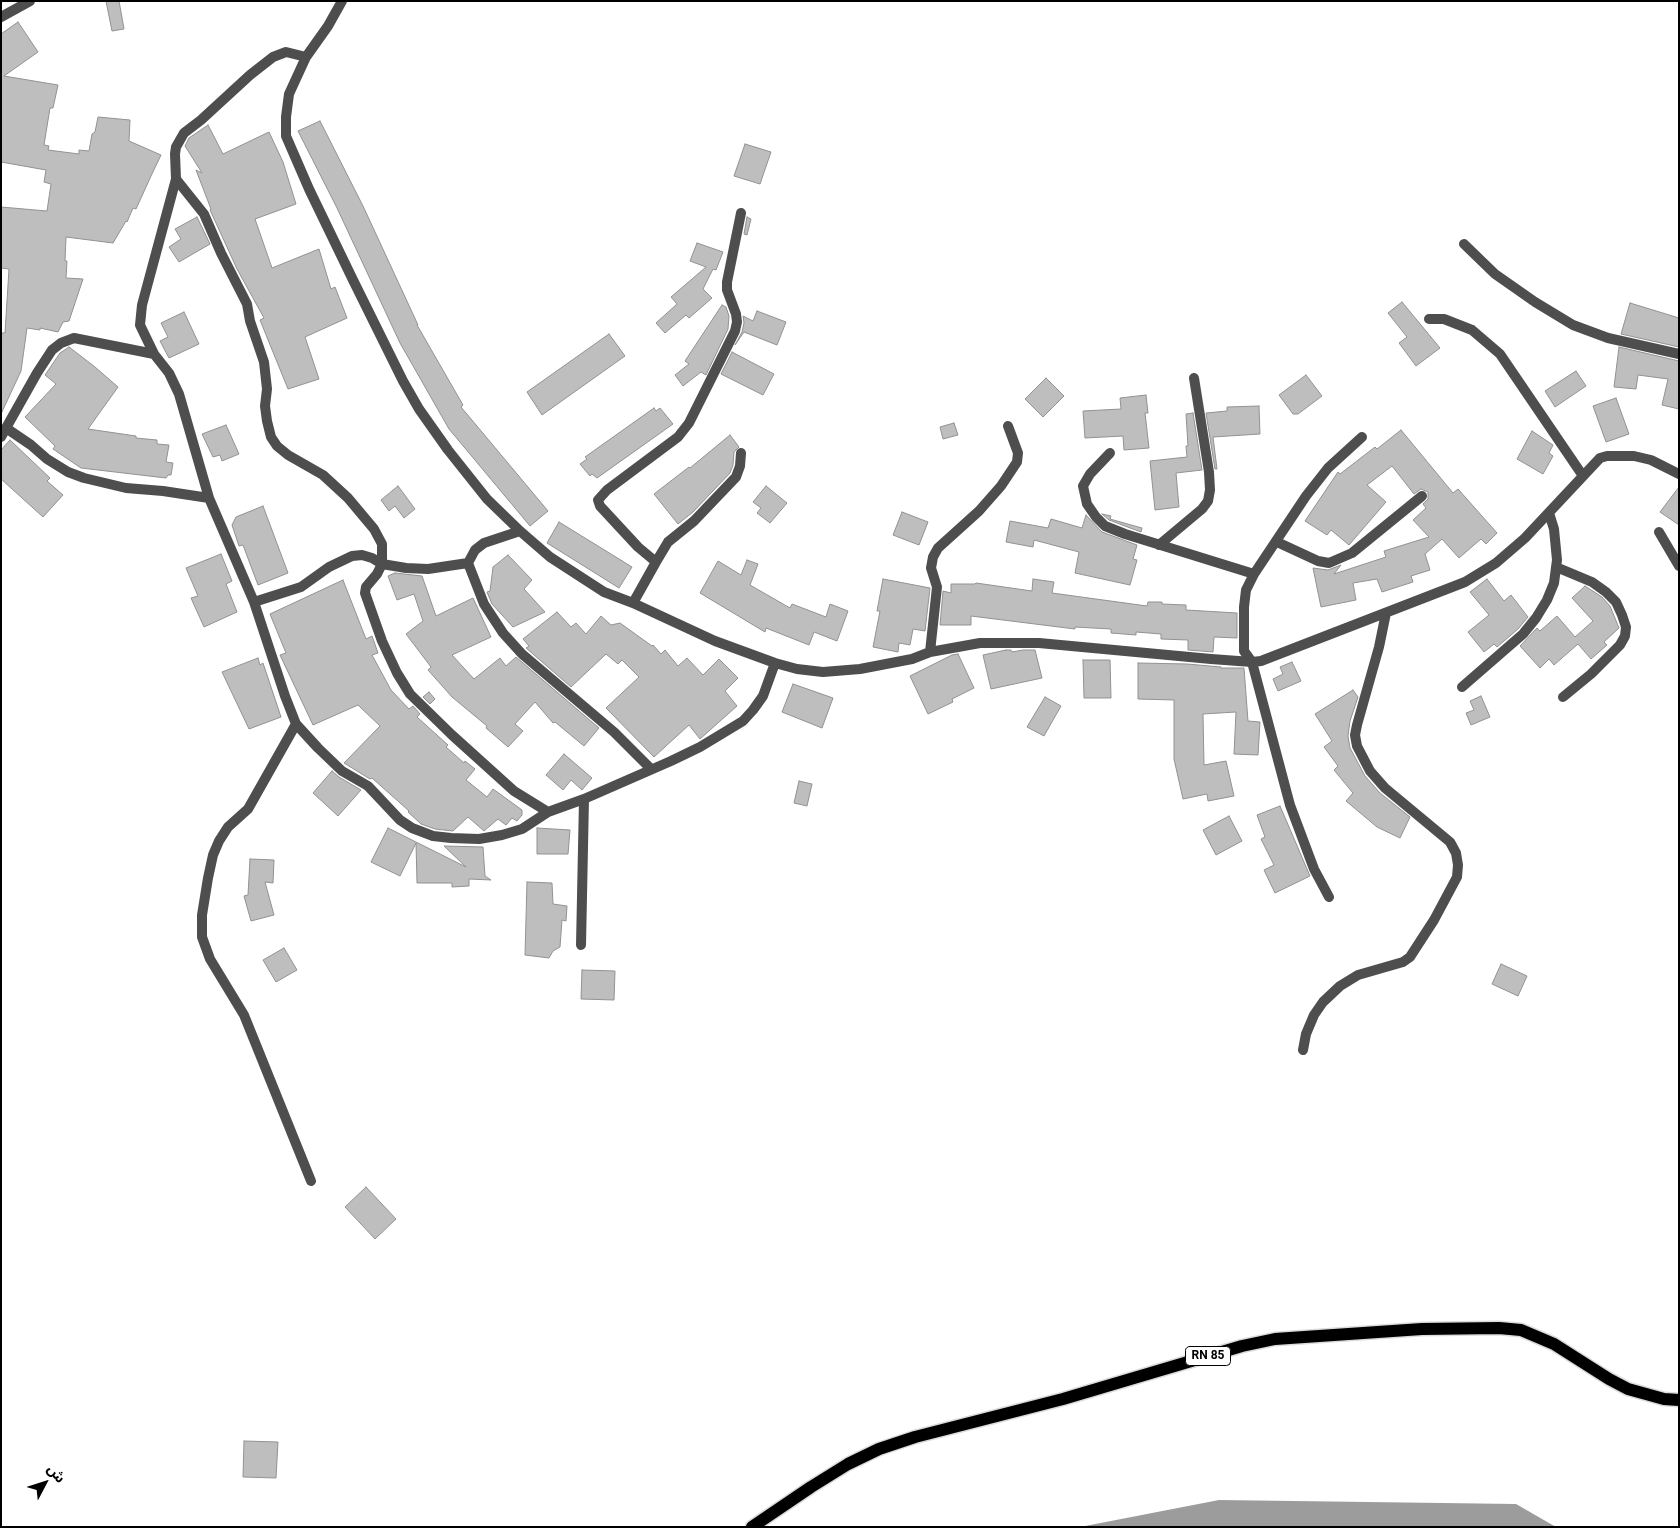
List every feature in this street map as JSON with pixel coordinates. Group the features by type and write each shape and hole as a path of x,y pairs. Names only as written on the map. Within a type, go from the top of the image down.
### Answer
{"main road":[{"name":"RN 85","path":"752,1527 848,1464 879,1449 915,1437 1063,1399 1242,1346 1275,1339 1422,1329 1499,1328 1521,1330 1554,1344 1628,1389 1664,1399 1679,1400"}],"street":[{"path":"1,17 30,1"},
{"path":"342,1 328,26 306,56 289,94 286,136 403,381 419,409 448,450 487,499 520,531 550,556 604,592 633,603 715,641 775,663 797,669 823,672 860,669 912,659 930,652 980,643 1039,643 1252,662 1261,661 1473,578 1503,557 1525,538 1600,458 1621,455 1651,460 1679,474"},
{"path":"306,56 286,52 272,57 184,133 174,154 176,179 142,306 140,326 154,354 169,373 179,394 209,498 254,602 296,724 342,772 368,786 400,820 412,828 425,833 451,838 479,839 522,829 548,812 584,799 700,747 743,721 753,710 762,696 775,663"},
{"path":"176,179 204,214 221,254 247,304 250,321 264,362 267,389 266,421 271,437 277,446 288,455 323,475 348,498 374,529 382,544 382,564 377,574 366,587 365,593 396,673 410,694 514,790 548,812"},
{"path":"656,562 638,547 600,506 598,500 607,490 678,437 689,423 735,331 736,314 727,290 727,282 741,212"},
{"path":"1464,244 1495,274 1573,325 1608,338 1679,354"},
{"path":"1429,319 1444,319 1472,330 1500,354 1583,476"},
{"path":"154,354 74,338 60,344 52,350 37,373 4,433 31,445 68,472 84,478 126,488 209,498"},
{"path":"1159,545 1202,510 1208,501 1210,472 1194,378"},
{"path":"930,652 937,587 931,568 933,557 938,548 1001,486 1017,462 1018,453 1008,426"},
{"path":"1329,897 1314,869 1290,805 1252,662 1244,651 1243,619 1246,590 1254,574 1306,496 1328,468 1362,437"},
{"path":"633,603 668,542 694,521 736,477 740,466 741,453"},
{"path":"1110,453 1090,474 1083,486 1088,504 1096,517 1105,526 1159,545 1254,574"},
{"path":"1277,542 1318,561 1329,563 1352,553 1422,496"},
{"path":"1462,687 1523,634 1547,600 1554,583 1556,567 1556,544 1548,513"},
{"path":"254,602 301,587 329,567 352,556 362,555 382,564 428,569 468,563 476,550 484,542 520,531"},
{"path":"1658,532 1679,566"},
{"path":"468,563 484,604 502,633 522,654 614,732 651,769"},
{"path":"1556,567 1592,582 1606,592 1616,602 1626,626 1625,636 1620,645 1591,674 1563,697"},
{"path":"1303,1050 1306,1034 1314,1015 1323,1002 1340,986 1358,975 1403,962 1410,957 1448,896 1456,876 1458,865 1456,853 1450,842 1385,788 1370,771 1357,746 1355,735 1357,725 1379,647 1386,613"},
{"path":"296,724 248,809 228,827 219,841 213,856 202,915 202,937 210,960 244,1015 312,1182"},
{"path":"581,945 584,799"}],"shaded area":[{"path":"1219,1500 1516,1504 1556,1527 1080,1527"}],"building":[{"path":"106,1 119,1 124,29 112,31"},
{"path":"18,22 38,52 4,76 58,85 53,108 50,108 44,145 49,146 48,150 79,154 79,150 89,151 98,117 130,120 129,141 161,155 136,209 133,208 127,222 113,243 66,237 66,278 83,279 69,321 63,322 58,332 40,328 40,330 27,328 21,371 1,414 1,333 5,333 9,269 1,268 1,207 47,211 51,184 44,182 46,170 1,162 1,34"},
{"path":"320,121 363,206 417,325 463,405 461,407 548,511 530,526 449,429 400,343 337,208 298,131"},
{"path":"208,125 223,154 269,132 283,162 296,204 255,219 272,268 319,249 331,289 335,287 347,318 305,337 319,379 288,389 260,320 264,318 237,269 210,210 196,170 202,173 185,146 189,138"},
{"path":"745,144 771,152 760,184 734,176"},
{"path":"197,217 210,244 179,262 169,247 181,239 175,229"},
{"path":"747,217 751,219 747,235 744,234"},
{"path":"697,243 723,252 716,270 713,269 703,289 712,298 689,318 686,315 665,333 656,323 677,304 671,297 706,267 690,261"},
{"path":"1402,302 1440,348 1416,366 1399,343 1407,337 1388,313"},
{"path":"1630,303 1679,318 1679,347 1621,334"},
{"path":"722,305 726,307 729,316 728,329 706,375 701,372 683,386 675,375 689,364 685,361"},
{"path":"757,311 786,322 777,345 744,332 735,345 742,332 743,316 753,321"},
{"path":"184,312 199,344 169,358 160,341 168,337 161,323"},
{"path":"609,334 625,356 542,415 527,392"},
{"path":"69,347 118,387 88,429 157,440 157,444 169,445 166,462 173,463 171,475 168,475 166,478 81,468 53,449 55,446 25,417 56,384 45,375 60,353"},
{"path":"1619,347 1679,361 1679,409 1662,405 1668,379 1638,375 1636,389 1614,387"},
{"path":"732,352 774,374 763,395 721,374"},
{"path":"1576,371 1586,386 1555,407 1545,391"},
{"path":"1306,375 1322,396 1298,414 1293,414 1279,395"},
{"path":"1046,378 1064,396 1043,417 1025,399"},
{"path":"1146,395 1148,413 1145,413 1149,448 1124,450 1123,436 1085,438 1083,411 1121,409 1120,398"},
{"path":"1616,398 1629,434 1606,442 1593,406"},
{"path":"1259,406 1260,434 1213,437 1217,469 1215,469 1206,413 1227,411 1227,407"},
{"path":"654,408 656,411 660,408 673,424 597,478 592,474 590,476 580,464 587,459 585,457"},
{"path":"1193,413 1202,470 1176,473 1179,507 1155,510 1150,461 1187,457 1186,414"},
{"path":"954,423 958,435 943,439 940,427"},
{"path":"226,425 239,454 222,461 220,455 213,457 202,434"},
{"path":"1401,430 1453,493 1458,489 1497,533 1486,544 1481,539 1459,558 1442,539 1425,554 1430,570 1411,576 1413,582 1382,592 1377,579 1353,583 1356,600 1321,607 1313,568 1328,570 1341,565 1334,574 1386,557 1384,551 1429,537 1413,520 1426,508 1423,504 1428,499 1428,492 1421,489 1414,494 1392,466 1367,485 1386,502 1349,545 1331,530 1327,535 1305,521 1338,472 1340,474"},
{"path":"1532,431 1553,445 1549,453 1553,456 1543,474 1517,459"},
{"path":"730,435 739,447 734,452 730,473 693,512 678,524 654,494 690,468"},
{"path":"10,440 50,478 47,481 63,495 43,517 1,479 1,450"},
{"path":"398,486 415,509 404,518 395,506 389,511 381,500"},
{"path":"766,486 787,503 770,523 757,513 761,508 753,502"},
{"path":"1679,487 1679,525 1660,512"},
{"path":"263,506 288,573 258,585 243,545 239,546 232,525 236,517"},
{"path":"902,512 928,522 919,545 893,535"},
{"path":"1102,514 1111,516 1110,519 1142,528 1141,532 1109,520"},
{"path":"1086,515 1102,532 1137,545 1133,559 1137,560 1130,585 1075,573 1079,552 1034,540 1033,547 1006,542 1010,521 1048,528 1051,519 1082,528"},
{"path":"559,522 632,567 619,588 547,543"},
{"path":"221,554 232,581 226,584 237,612 204,627 191,598 198,596 186,568"},
{"path":"508,555 532,580 524,589 545,612 513,627 492,604 487,592 490,591 493,567"},
{"path":"747,560 758,564 750,585 790,608 792,604 826,617 830,604 848,611 837,641 814,632 809,645 766,628 765,632 700,593 718,561 741,575"},
{"path":"395,573 422,576 436,616 473,598 491,637 452,655 474,679 500,658 506,666 516,657 599,728 584,746 555,722 553,723 535,702 515,724 523,731 508,747 486,728 487,726 452,697 428,670 431,667 406,634 423,621 414,594 397,600 388,576"},
{"path":"883,579 930,588 925,631 913,629 910,645 899,643 898,652 873,647 880,611 877,611"},
{"path":"1033,579 1054,582 1052,593 1147,606 1148,602 1162,602 1162,604 1186,605 1186,610 1237,613 1237,638 1214,637 1213,652 1188,650 1188,640 1161,639 1161,634 1111,633 1111,629 1075,627 1075,629 971,616 971,625 940,625 943,591 951,593 951,584 976,583 1032,591"},
{"path":"1487,579 1504,601 1511,595 1528,617 1518,629 1497,647 1494,644 1484,652 1468,632 1489,615 1470,592"},
{"path":"343,580 366,639 372,636 378,653 372,655 391,690 409,709 413,706 420,714 417,717 448,745 446,747 464,763 465,761 475,769 466,780 487,797 493,789 522,810 522,815 517,821 512,818 506,825 498,819 484,831 468,817 453,831 435,829 421,824 372,778 370,779 344,763 380,726 358,705 313,725 280,655 286,653 270,614"},
{"path":"1585,586 1602,597 1610,606 1619,628 1604,642 1607,645 1591,659 1578,644 1554,665 1549,659 1540,668 1520,646 1537,628 1540,631 1557,616 1575,637 1593,621 1572,598"},
{"path":"557,612 571,627 576,623 586,634 601,616 611,625 620,623 653,645 661,654 665,650 678,666 687,658 703,675 719,659 738,678 725,691 737,706 700,739 689,725 654,757 606,708 639,677 622,660 618,664 606,654 571,687 526,648 529,646 523,639"},
{"path":"1011,650 1012,652 1035,650 1042,678 991,689 983,655"},
{"path":"958,654 974,688 952,699 953,702 928,714 910,676 952,655"},
{"path":"258,658 260,665 263,663 281,717 249,729 222,672"},
{"path":"1083,660 1110,660 1111,698 1084,698"},
{"path":"1292,662 1301,681 1278,691 1273,679 1283,674 1280,667"},
{"path":"1138,663 1244,668 1248,721 1260,722 1258,755 1234,754 1236,712 1203,714 1204,765 1226,761 1234,796 1208,801 1207,794 1183,799 1174,759 1174,700 1138,699"},
{"path":"793,684 833,698 822,728 782,712"},
{"path":"1353,690 1358,697 1350,721 1348,736 1350,748 1365,776 1380,793 1410,817 1400,838 1377,827 1346,801 1353,793 1334,770 1338,766 1324,747 1332,741 1315,714"},
{"path":"429,692 435,699 430,704 423,697"},
{"path":"1481,696 1490,717 1471,725 1466,713 1474,710 1470,701"},
{"path":"1045,697 1061,706 1044,736 1027,727"},
{"path":"564,754 592,778 582,790 571,780 563,790 546,775"},
{"path":"332,771 361,790 338,816 313,793"},
{"path":"799,781 812,784 807,806 794,803"},
{"path":"1280,806 1310,876 1275,893 1264,870 1274,865 1261,839 1265,837 1257,815"},
{"path":"1229,816 1242,841 1216,855 1203,830"},
{"path":"388,828 466,867 444,846 483,847 485,876 491,880 469,879 469,886 452,887 452,883 417,883 416,843 400,876 371,862"},
{"path":"537,828 570,830 568,854 537,854"},
{"path":"250,859 274,860 273,883 265,882 274,915 251,921 244,896 248,895"},
{"path":"527,882 552,883 553,904 567,906 566,921 562,920 560,947 553,951 549,958 525,955"},
{"path":"284,948 297,970 276,982 263,960"},
{"path":"1501,964 1527,976 1518,996 1492,984"},
{"path":"582,970 615,971 614,1000 581,999"},
{"path":"366,1187 396,1219 375,1239 345,1207"},
{"path":"244,1441 278,1442 276,1478 243,1477"}]}
